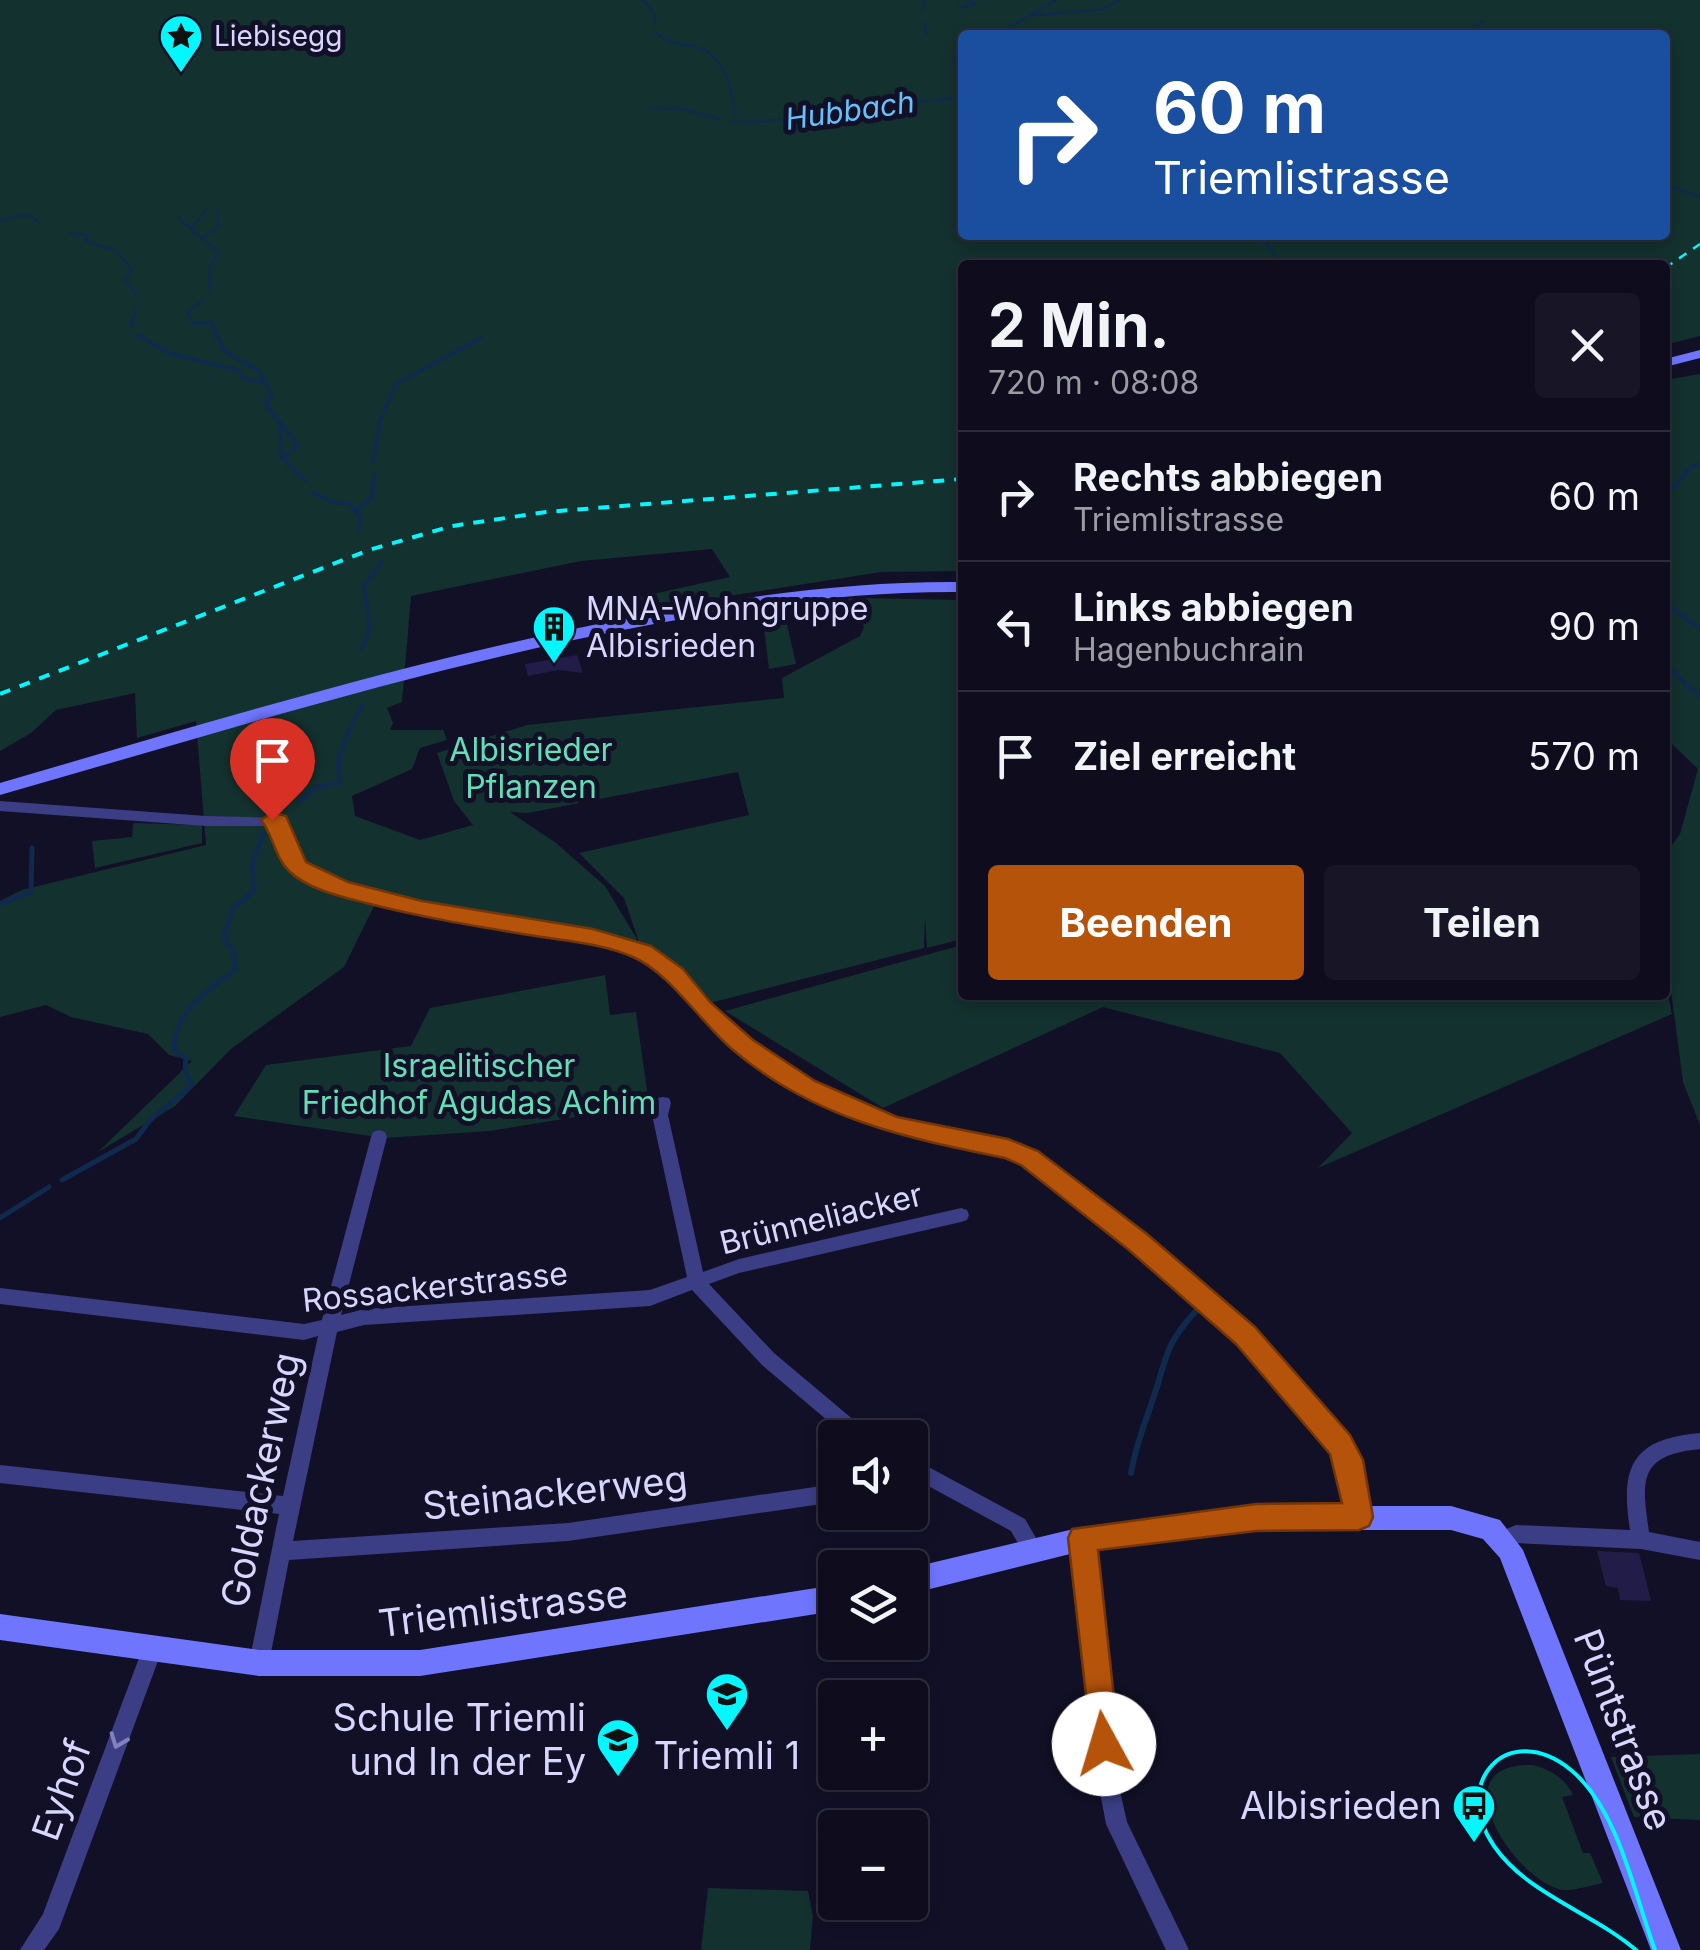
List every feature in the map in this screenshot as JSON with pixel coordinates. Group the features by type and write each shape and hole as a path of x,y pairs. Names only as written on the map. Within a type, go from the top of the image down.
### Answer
{"street":[{"path":"1670,362 1700,354"},
{"path":"0,789 541,638 790,594 878,586 958,587"},
{"path":"0,806 278,821 288,853 298,868 342,889 422,909 593,937 643,952 675,975 702,1008 744,1046 806,1088 894,1126 1008,1149 1077,1193 1246,1335 1340,1444 1349,1460 1359,1517"},
{"path":"663,1103 660,1115 696,1284 768,1359 841,1420"},
{"name":"Goldackerweg","path":"259,1663 328,1328 379,1137"},
{"name":"Brünneliacker","path":"696,1284 738,1266 961,1215"},
{"name":"Rossackerstrasse","path":"0,1296 304,1332 364,1317 650,1298 696,1284"},
{"path":"1641,1540 1634,1495 1641,1464 1662,1446 1700,1441"},
{"path":"0,1474 289,1506"},
{"path":"928,1481 1018,1525 1033,1550"},
{"name":"Steinackerweg","path":"281,1551 568,1532 818,1495"},
{"path":"928,1576 1082,1538 1256,1518 1451,1518 1492,1529 1504,1540 1516,1534 1641,1540 1700,1551"},
{"path":"1082,1538 1108,1782 1117,1824 1178,1950"},
{"name":"Püntstrasse","path":"1504,1540 1666,1950"},
{"name":"Triemlistrasse","path":"0,1628 259,1663 420,1663 818,1601"},
{"name":"Eyhof","path":"31,1950 51,1921 152,1650"}],"green space":[{"name":"Albisrieder Pflanzen","path":"0,0 1700,0 1700,336 1670,344 1670,260 958,260 958,571 881,572 601,616 599,606 730,577 712,549 581,561 411,596 402,702 387,708 393,723 390,730 443,730 447,740 420,748 412,769 352,796 355,816 420,840 473,825 454,801 437,753 527,725 784,698 782,678 860,636 864,627 842,602 820,608 800,604 857,598 958,600 958,940 927,948 925,917 924,948 706,1004 640,945 624,898 579,853 749,815 738,772 528,813 510,812 556,843 605,886 637,939 634,942 380,894 344,967 231,1049 175,1106 98,1152 192,1061 169,1055 148,1034 71,1017 46,1005 0,1017 0,901 22,890 206,845 196,721 137,738 135,693 56,710 31,733 0,751"},
{"path":"1700,374 1700,1125 1683,1082 1670,983 1670,848 1680,834 1698,769 1670,742 1670,379"},
{"path":"783,607 796,664 769,669 762,611"},
{"path":"133,823 202,825 202,843 95,868 92,841 132,837"},
{"path":"958,946 958,1000 1669,1000 1672,1014 1318,1168 1352,1133 1280,1053 1103,1007 883,1108 725,1011"},
{"name":"Israelitischer Friedhof Agudas Achim","path":"605,975 610,1015 636,1012 649,1105 490,1131 384,1138 234,1116 266,1065 411,1046 430,1008"},
{"path":"1700,1754 1700,1820 1634,1817 1611,1757"},
{"path":"1533,1765 1557,1776 1570,1789 1573,1795 1562,1797 1583,1853 1590,1853 1603,1883 1563,1890 1544,1882 1507,1847 1487,1801 1490,1782 1505,1769"},
{"path":"708,1888 808,1891 813,1916 810,1950 701,1950"}],"building":[{"name":"MNA-Wohngruppe Albisrieden","path":"577,655 583,673 558,670 528,676 525,664"},
{"path":"1597,1551 1639,1553 1651,1601 1620,1600 1618,1588 1606,1586"}],"waterway":[{"name":"Hubbach","path":"642,0 652,10"},
{"path":"960,8 976,4 966,0"},
{"name":"Hubbach","path":"1005,30 1056,0"},
{"path":"1035,15 1105,9 1118,0"},
{"path":"922,10 924,1"},
{"name":"Hubbach","path":"654,13 655,25"},
{"path":"1472,30 1483,21"},
{"path":"925,22 926,35"},
{"name":"Hubbach","path":"655,32 712,55 724,72 736,115"},
{"name":"Hubbach","path":"958,58 954,60 958,78"},
{"name":"Hubbach","path":"730,122 789,119 958,98"},
{"name":"Hubbach","path":"650,108 682,109 719,119"},
{"path":"1670,187 1700,197"},
{"path":"191,229 206,210"},
{"path":"191,229 202,239 219,226 217,211"},
{"path":"0,220 29,215 40,223"},
{"path":"179,218 191,229"},
{"path":"70,233 88,235 86,241 117,251 132,270 125,279 137,296"},
{"name":"Hubbach","path":"1261,240 1278,260"},
{"path":"205,241 219,253 210,266 209,291"},
{"path":"191,320 188,312 203,300"},
{"path":"132,321 136,309"},
{"path":"131,325 133,319"},
{"path":"194,323 211,323 224,351 258,370 272,395 265,403 298,446 283,458 306,481"},
{"path":"138,335 168,353 239,371 243,378 261,382"},
{"path":"373,461 380,420 396,384 481,338"},
{"path":"280,426 282,458"},
{"path":"1670,491 1691,467 1700,464"},
{"path":"356,511 372,497 374,474"},
{"path":"314,493 331,502 349,503 360,517 360,530"},
{"path":"362,649 370,628 364,586 382,561"},
{"path":"1670,607 1700,628"},
{"name":"Hubbach","path":"1670,669 1700,697"},
{"path":"347,734 362,705"},
{"path":"299,802 315,788 340,782 338,758 349,732"},
{"path":"62,1180 136,1139 151,1119 192,1085 185,1072 186,1058 174,1050 175,1036 194,1003 235,970 234,953 224,936 233,908 254,891 252,863 263,834"},
{"path":"0,904 31,892 32,848"},
{"path":"0,1218 49,1187"},
{"path":"1131,1473 1168,1351 1196,1311"}],"tram line":[{"path":"1636,1950 1524,1877 1494,1846 1482,1822 1479,1800 1482,1780 1492,1765 1507,1755 1526,1751 1548,1756 1571,1770 1588,1787 1613,1830 1655,1950"}],"railway":[{"path":"1670,265 1700,244"},
{"path":"0,694 369,550 452,526 546,512 958,479"}],"place":[{"name":"Liebisegg","path":"181,74"},
{"name":"MNA-Wohngruppe Albisrieden","path":"554,665"},
{"name":"Triemli 1","path":"727,1732"},
{"name":"Schule Triemli und In der Ey","path":"618,1778"},
{"name":"Albisrieden","path":"1474,1844"}],"route":[{"path":"272,820 278,821 288,853 298,868 342,889 422,909 593,937 643,952 675,975 702,1008 744,1046 806,1088 894,1126 1008,1149 1030,1158 1190,1284 1246,1335 1340,1444 1349,1460 1359,1517 1256,1518 1082,1538 1104,1744"}]}
